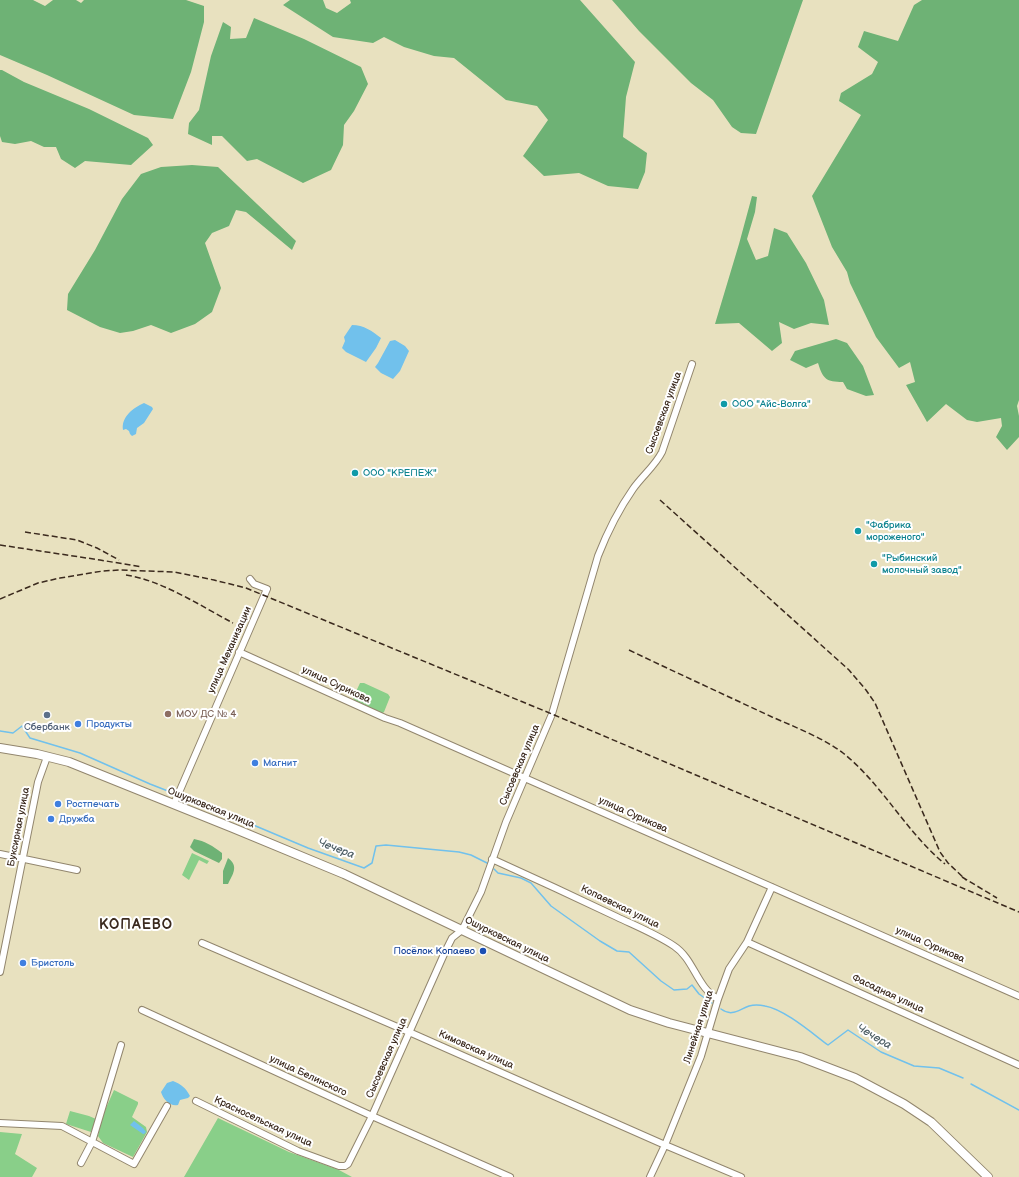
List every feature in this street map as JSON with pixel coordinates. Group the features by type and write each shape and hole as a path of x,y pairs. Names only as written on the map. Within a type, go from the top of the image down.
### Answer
{"street":[{"name":"Сысоевская улица","path":"345,1166 350,1162 372,1116 445,952 452,938 462,930 481,892 492,859 557,699 598,556 604,540 632,490 657,461 662,452 692,364"},
{"name":"улица Механизации","path":"174,804 267,589 254,584 250,579"},
{"name":"улица Сурикова","path":"239,652 384,718 400,723 1019,996"},
{"name":"Ошурковская улица","path":"0,748 69,762 344,874 630,1010 669,1023 800,1057 855,1078 904,1104 931,1122 988,1177"},
{"name":"Буксирная улица","path":"0,972 38,782 48,757"},
{"path":"0,854 77,870"},
{"name":"Копаевская улица","path":"492,859 666,940 685,956 706,990 718,999"},
{"name":"Линейная улица","path":"650,1177 665,1145 701,1056 718,999 729,970 747,942 772,887"},
{"name":"Фасадная улица","path":"747,942 1019,1065"},
{"name":"Кимовская улица","path":"202,943 741,1177"},
{"name":"улица Белинского","path":"142,1010 372,1116 510,1177"},
{"path":"81,1163 92,1142 121,1045"},
{"name":"Красносельская улица","path":"196,1101 298,1151 338,1166 345,1166"},
{"path":"0,1123 62,1126 134,1164 167,1106"}],"green space":[{"path":"0,0 33,0 45,6 53,0 76,0 81,3 84,0 186,0 204,6 204,22 191,72 173,119 134,115 0,55"},
{"path":"290,0 323,0 326,8 337,13 351,3 350,0 580,0 635,62 626,97 623,137 647,153 645,172 638,189 608,186 579,173 544,176 523,156 548,120 537,106 506,100 454,58 434,56 404,47 384,37 373,43 333,37 283,5"},
{"path":"612,0 803,0 756,134 741,133 732,127 713,100 691,83 639,31"},
{"path":"922,0 1019,0 1019,400 1017,406 1019,416 1019,437 1007,450 996,437 1002,426 1001,418 977,422 967,420 946,404 927,422 906,385 915,382 910,362 899,368 876,337 850,283 847,272 832,247 812,196 861,115 839,101 841,93 872,74 878,62 858,47 864,31 898,41 914,5"},
{"path":"254,18 304,39 361,67 368,84 354,111 344,125 343,145 331,170 303,183 257,159 247,161 222,136 212,136 212,145 188,134 189,123 199,110 211,56 223,22 231,27 230,39 246,38"},
{"path":"0,70 24,82 89,109 148,138 153,145 131,165 85,161 75,168 61,159 56,147 44,147 31,141 15,144 2,142 0,136"},
{"path":"192,165 218,167 296,241 292,250 246,212 236,210 229,226 212,233 205,243 221,288 212,312 195,324 171,333 151,325 133,331 120,333 100,327 67,310 68,294 95,250 122,199 141,174 161,167"},
{"path":"752,196 757,197 755,212 747,239 756,260 768,256 774,228 787,233 806,263 824,300 829,325 811,323 794,329 779,322 782,343 772,351 739,323 715,324"},
{"path":"836,339 847,343 863,366 874,395 866,396 847,389 843,382 829,380 822,373 818,363 806,368 790,360 795,351"},
{"path":"360,683 364,683 388,694 390,697 384,712 381,714 356,702 353,698"},
{"path":"194,839 209,844 222,853 222,859 219,863 194,851 190,847"},
{"path":"192,853 209,861 207,864 199,860 189,880 182,875"},
{"path":"228,858 233,864 234,870 228,884 223,884 223,871"},
{"path":"114,1090 138,1102 132,1117 146,1127 147,1132 133,1157 103,1143 98,1136 102,1117"},
{"path":"70,1111 96,1119 91,1132 66,1124"},
{"path":"218,1118 289,1152 339,1170 352,1177 184,1177"},
{"path":"0,1132 22,1134 15,1154 37,1168 32,1177 0,1177"}],"water":[{"path":"352,325 364,327 381,338 366,362 346,352 342,348 345,341 344,337"},
{"path":"395,340 405,346 409,351 400,371 393,379 381,373 375,367 390,341"},
{"path":"144,403 153,409 144,423 137,428 136,434 132,436 126,429 123,430 124,421 132,410"},
{"path":"173,1081 183,1087 190,1096 180,1100 178,1105 172,1105 167,1102 161,1092 167,1083"},
{"path":"134,1121 143,1128 146,1132 144,1134 130,1125"}],"waterway":[{"name":"Чечера","path":"0,731 13,733 22,726 30,738 80,753 173,793"},
{"name":"Чечера","path":"182,796 232,816"},
{"name":"Чечера","path":"239,819 308,848 364,868 372,863 376,846 386,845 459,852 471,855 487,863"},
{"name":"Чечера","path":"494,869 498,873 521,878 531,883 551,906 600,941 617,951 629,952 661,981 674,990 687,989 692,985 699,994 712,1003"},
{"name":"Чечера","path":"721,1009 732,1013 752,1005 773,1008 798,1022 828,1045 848,1030 881,1052 914,1066 939,1068 963,1078"},
{"name":"Чечера","path":"971,1084 1019,1110"}],"railway":[{"path":"660,500 849,670 866,690 875,703 940,852 948,863 966,880"},
{"path":"25,532 77,540 97,548 119,560"},
{"path":"0,545 142,567"},
{"path":"0,599 38,583 103,571 119,570 174,572 246,588 552,714 1019,912"},
{"path":"126,575 153,582 167,588 233,623"},
{"path":"629,650 809,733 836,748 857,765 882,793 918,838 945,864"},
{"path":"962,877 997,898"}],"place":[{"name":"ООО \"Айс-Волга\"","path":"724,404"},
{"name":"ООО \"КРЕПЕЖ\"","path":"355,473"},
{"name":"\"Фабрика мороженого\"","path":"858,531"},
{"name":"\"Рыбинский молочный завод\"","path":"874,564"},
{"name":"МОУ ДС № 4","path":"168,714"},
{"name":"Сбербанк","path":"47,715"},
{"name":"Продукты","path":"78,724"},
{"name":"Магнит","path":"255,763"},
{"name":"Ростпечать","path":"58,804"},
{"name":"Дружба","path":"51,819"},
{"name":"Посёлок Копаево","path":"483,951"},
{"name":"Бристоль","path":"23,963"}],"district":[{"name":"КОПАЕВО","path":"136,925"}]}
